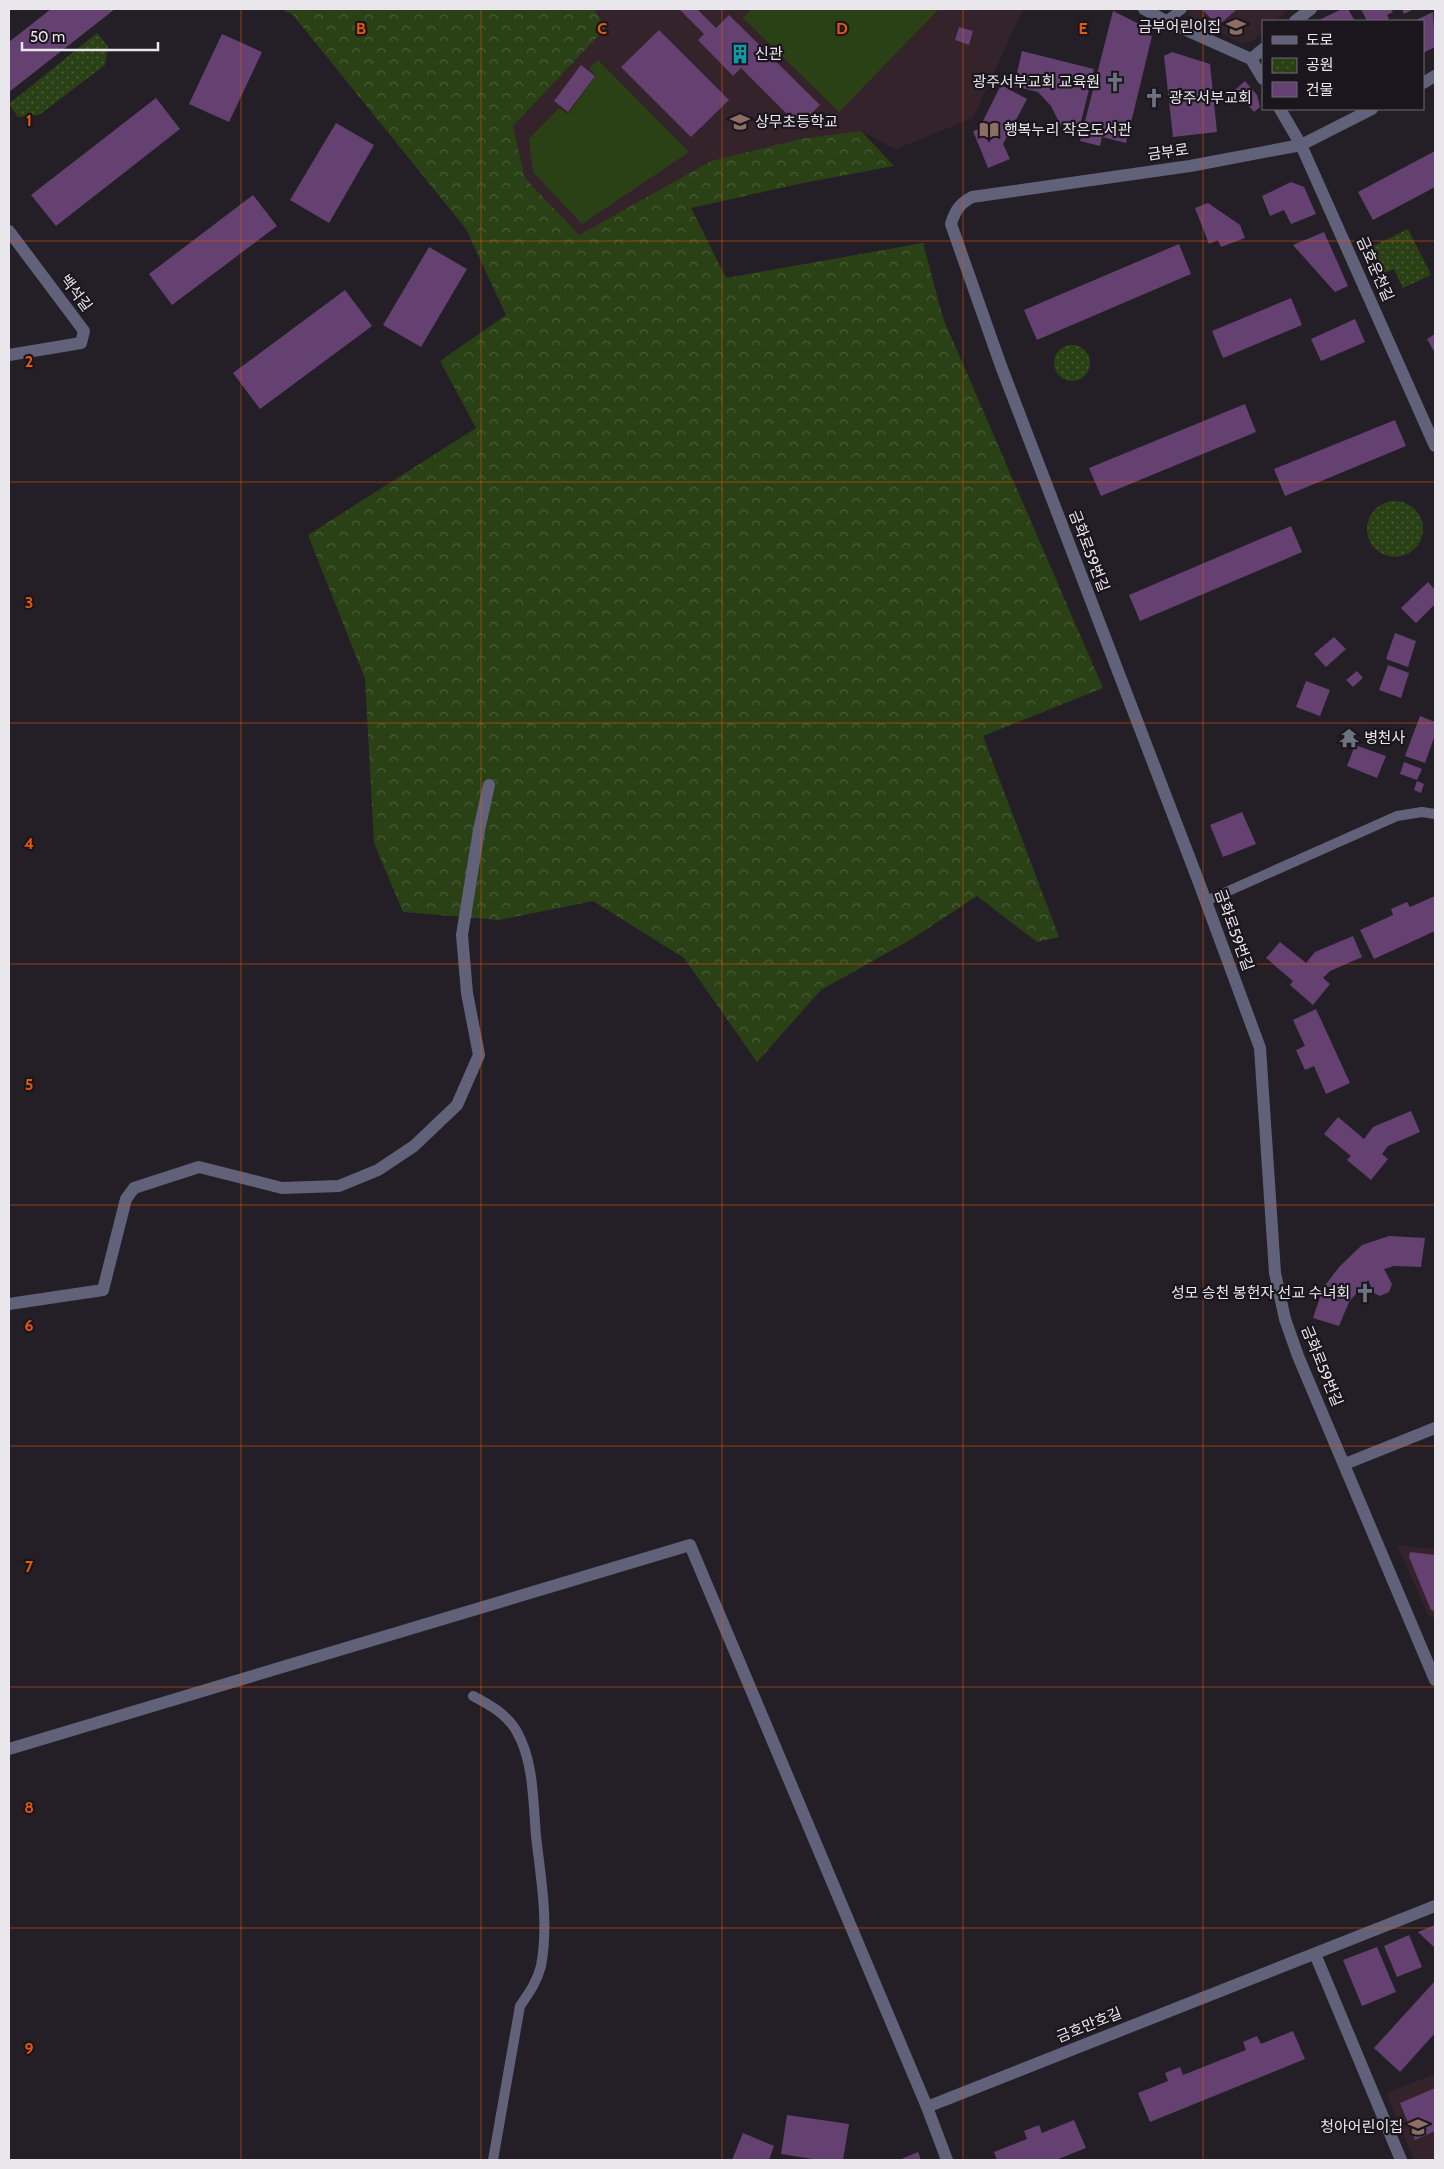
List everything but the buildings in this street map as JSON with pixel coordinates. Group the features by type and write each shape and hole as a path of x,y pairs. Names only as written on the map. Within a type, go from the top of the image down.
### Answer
{"street":[{"path":"1144,9 1167,15 1251,59 1262,77"},
{"path":"1296,20 1310,9"},
{"path":"1251,59 1262,50"},
{"path":"1424,82 1435,76"},
{"name":"금호운천길","path":"1281,110 1301,145 1435,446"},
{"name":"금부로","path":"961,202 972,197 990,193 1190,166 1301,145 1370,110"},
{"name":"금화로59번길","path":"961,202 952,224 958,245 1008,384 1206,901 1260,1048 1275,1274 1285,1319 1298,1356 1435,1680"},
{"name":"백석길","path":"9,231 84,330 82,343 9,355"},
{"path":"9,1304 103,1290 126,1199 134,1188 199,1167 282,1188 339,1186 378,1170 414,1146 457,1105 479,1054 467,993 462,935 479,830 489,785"},
{"path":"1345,1464 1435,1428"},
{"path":"9,1749 690,1545 927,2107 947,2160"},
{"name":"금호만호길","path":"927,2107 1435,1906"},
{"path":"1315,1954 1401,2160"}],"lane":[{"path":"1167,15 1182,9"},
{"path":"1206,901 1397,816 1422,812 1435,814"},
{"path":"473,1696 496,1709 506,1718 521,1741 528,1763 533,1794 545,1918 541,1966 532,1990 520,2006 494,2160"}],"shaded area":[{"name":"상무초등학교","path":"594,9 1023,9 973,118 896,149 861,131 711,161 579,235 525,178 513,126 606,28"},
{"name":"금부어린이집","path":"1191,9 1290,9 1276,20 1262,20 1262,33 1251,42 1240,43 1186,14"},
{"path":"1397,1545 1435,1549 1435,1618 1429,1617"},
{"name":"청아어린이집","path":"1435,2074 1435,2160 1414,2160 1386,2093"}],"green space":[{"path":"281,9 594,9 606,28 513,126 525,178 579,235 711,161 801,139 861,131 894,166 798,184 691,208 726,278 923,243 943,318 1103,688 983,736 1059,937 1037,942 977,896 910,940 821,990 757,1062 684,958 593,901 499,920 403,912 374,843 365,679 308,535 476,428 440,361 506,315 466,229 293,15"},
{"path":"752,9 939,9 839,112 743,18"},
{"path":"97,33 108,46 105,65 39,115 18,117 9,104"},
{"path":"598,60 689,152 582,224 533,172 529,139 559,108 568,114 596,75 589,69"},
{"path":"1408,229 1431,275 1403,288 1394,269 1380,275 1367,249"},
{"path":"1072,345 1085,350 1090,363 1085,376 1072,381 1059,376 1054,363 1059,350"},
{"path":"1395,501 1406,503 1415,509 1421,518 1423,529 1421,540 1415,549 1406,555 1395,557 1384,555 1375,549 1369,540 1367,529 1369,518 1375,509 1384,503"}],"place":[{"name":"금부어린이집","path":"1236,27"},
{"name":"신관","path":"740,54"},
{"name":"광주서부교회 교육원","path":"1115,82"},
{"name":"광주서부교회","path":"1154,98"},
{"name":"상무초등학교","path":"740,122"},
{"name":"행복누리 작은도서관","path":"989,130"},
{"name":"병천사","path":"1349,738"},
{"name":"성모 승천 봉헌자 선교 수녀회","path":"1365,1293"},
{"name":"청아어린이집","path":"1418,2127"}]}
